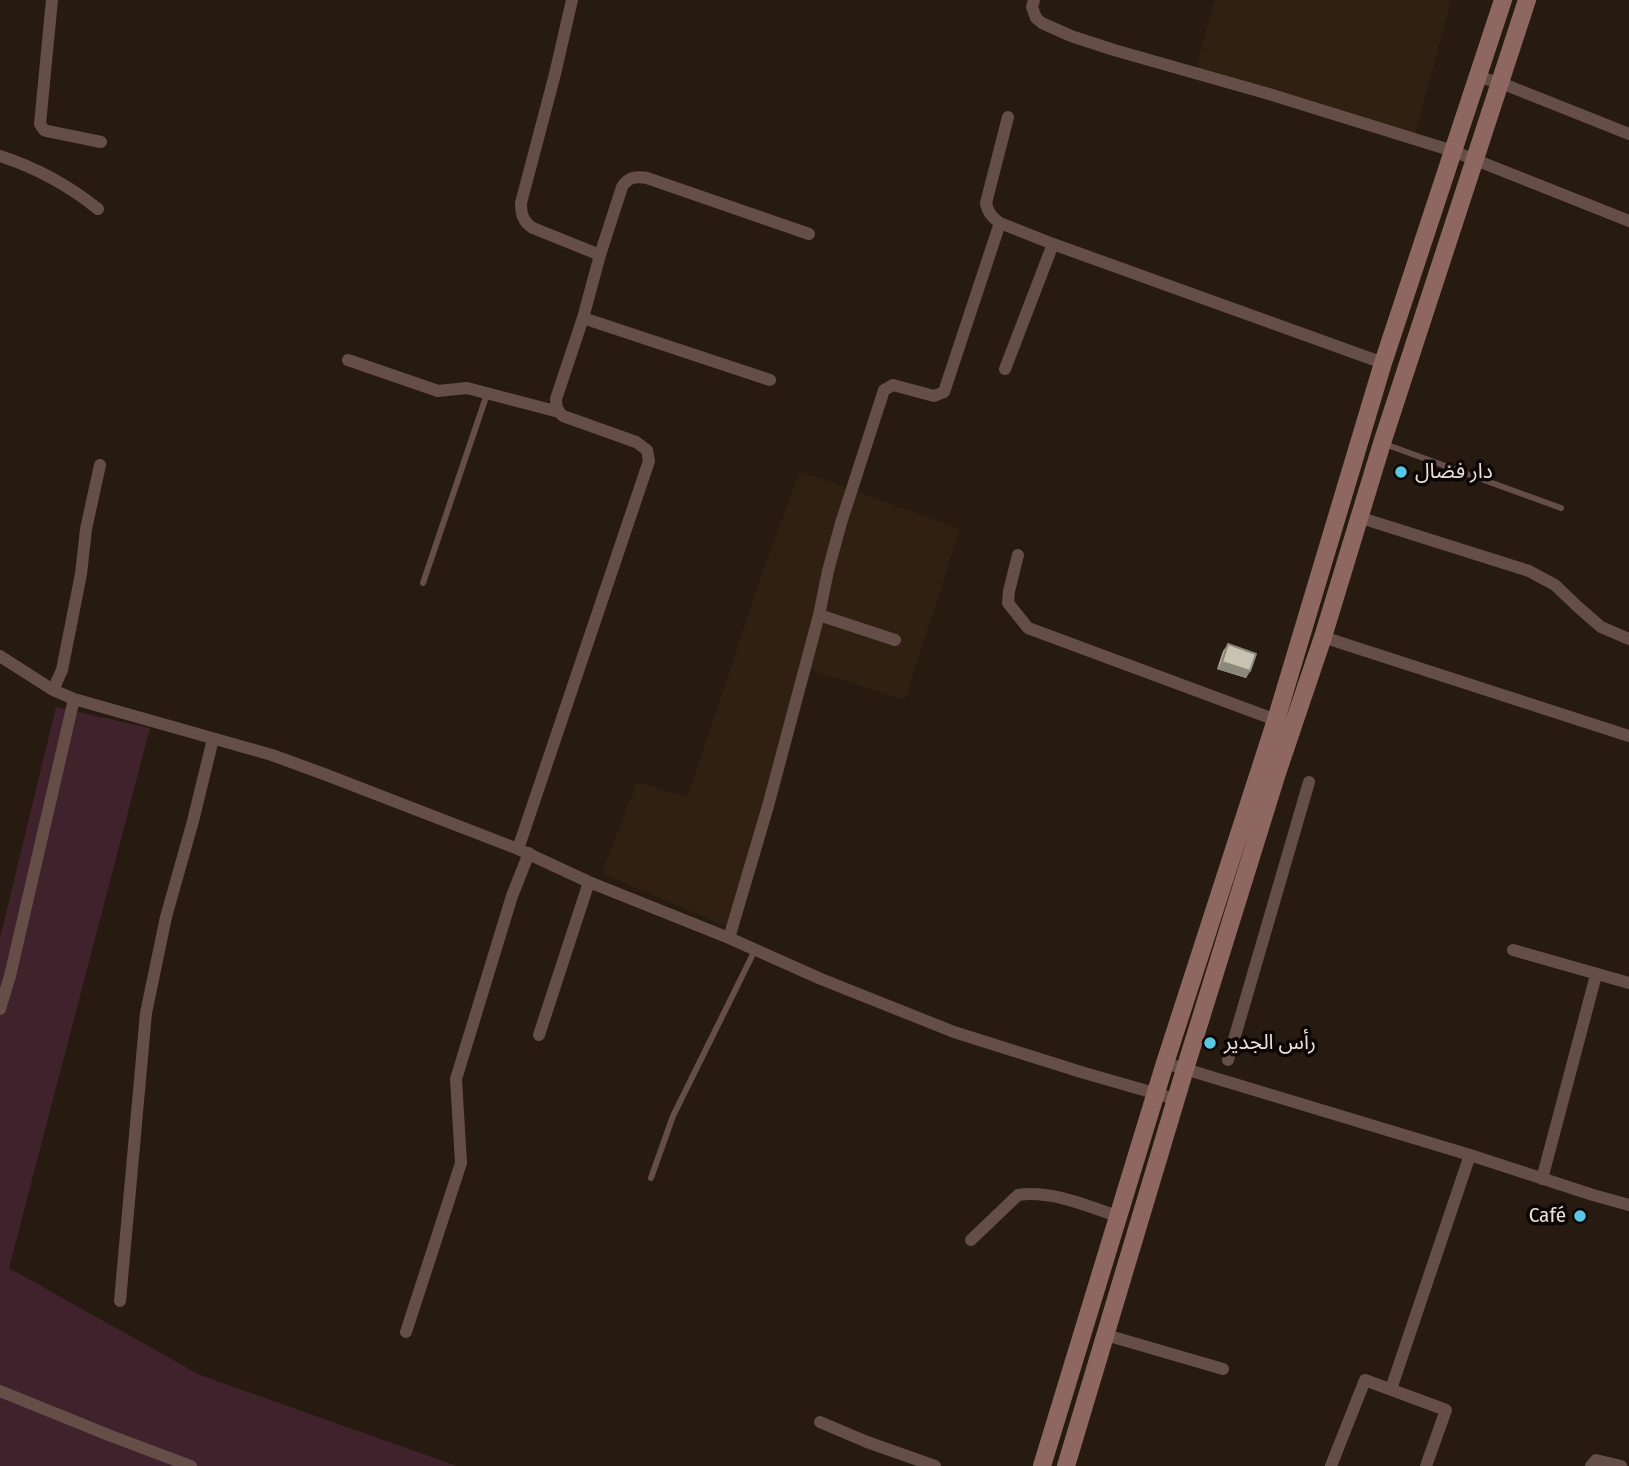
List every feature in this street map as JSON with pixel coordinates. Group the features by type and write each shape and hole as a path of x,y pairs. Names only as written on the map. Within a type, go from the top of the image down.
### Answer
{"main road":[{"path":"1042,1466 1165,1063 1276,720 1383,363 1503,0"},
{"path":"1066,1466 1175,1100 1273,786 1323,637 1381,443 1527,0"}],"street":[{"path":"52,0 41,127 47,131 101,142"},
{"path":"572,0 521,208 524,220 533,228 600,255"},
{"path":"1034,0 1032,7 1036,18 1070,36 1452,151 1629,221"},
{"path":"1478,77 1501,83 1629,134"},
{"path":"1008,117 986,203 987,210 1000,223 1383,363"},
{"path":"0,156 57,180 99,209"},
{"path":"406,1332 461,1163 456,1079 524,851 649,461 647,450 636,442 563,416 556,406 556,398 622,187 625,181 637,176 646,178 810,234"},
{"path":"729,938 768,807 841,523 884,390 893,385 934,396 944,392 1000,223"},
{"path":"1005,369 1053,244"},
{"path":"583,318 770,380"},
{"path":"348,360 438,391 467,388 559,412"},
{"path":"52,690 62,670 81,574 86,529 100,465"},
{"path":"1358,517 1529,571 1555,584 1601,627 1629,639"},
{"path":"1017,555 1008,603 1028,628 1276,720"},
{"path":"819,615 895,640"},
{"path":"1323,637 1629,736"},
{"path":"0,656 52,690 74,699 272,755 324,774 524,851 589,882 954,1032 1175,1100"},
{"path":"0,1009 74,699"},
{"path":"120,1301 146,1013 166,917 213,738"},
{"path":"1228,1060 1309,782"},
{"path":"538,1035 589,882"},
{"path":"1513,950 1629,983"},
{"path":"1542,1179 1597,975"},
{"path":"1165,1063 1629,1205"},
{"path":"1391,1389 1470,1155"},
{"path":"971,1240 1018,1195 1055,1197 1119,1217"},
{"path":"1106,1335 1223,1369"},
{"path":"1331,1466 1365,1380 1446,1410 1426,1466"},
{"path":"0,1391 191,1466"},
{"path":"820,1422 935,1466"},
{"path":"1591,1466 1596,1460 1621,1466"}],"lane":[{"path":"423,583 487,394"},
{"path":"1381,443 1562,508"},
{"path":"651,1178 673,1116 755,950"}],"shaded area":[{"path":"1215,0 1451,0 1414,138 1196,68"},
{"path":"800,471 960,529 905,700 811,670 735,930 602,873 637,782 687,797"},
{"path":"56,707 150,728 9,1268 200,1375 457,1466 0,1466 0,938"}],"building":[{"path":"1228,644 1256,654 1250,671 1222,662"}],"place":[{"name":"دار فضال","path":"1401,472"},
{"name":"رأس الجدير","path":"1210,1043"},
{"name":"Café","path":"1580,1216"}]}
